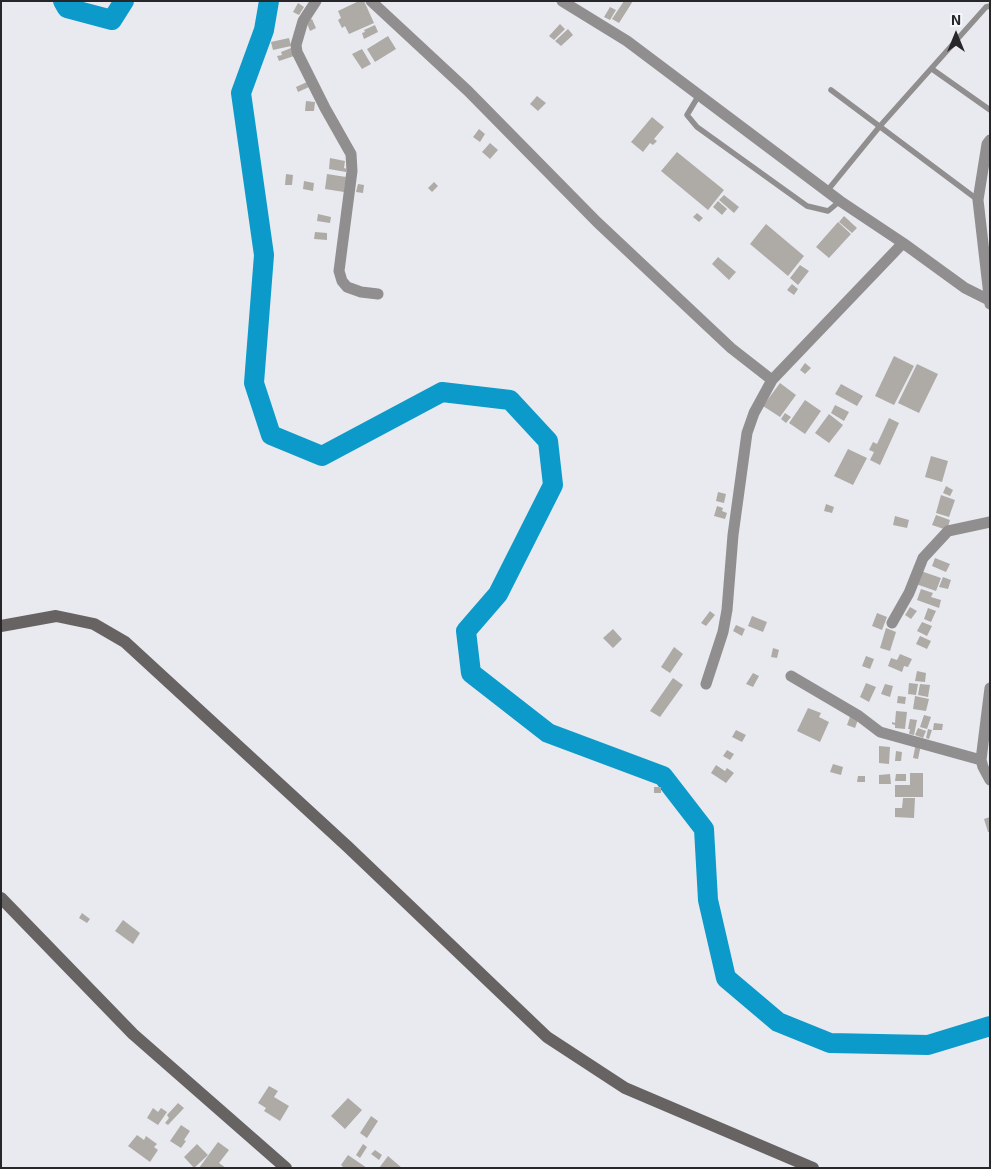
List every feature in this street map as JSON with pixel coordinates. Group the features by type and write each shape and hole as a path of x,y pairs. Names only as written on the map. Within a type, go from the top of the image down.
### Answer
{"main road":[{"path":"1,626 56,616 94,624 126,642 348,847 547,1037 624,1088 813,1168"},
{"path":"1,898 132,1034 286,1168"}],"street":[{"path":"316,1 303,21 296,45 297,52 325,108 351,154 352,171 339,271 342,281 347,287 361,292 378,294"},
{"path":"371,1 468,91 597,222 732,348 772,380"},
{"path":"562,1 627,41 840,201 903,242 965,288 990,302"},
{"path":"990,140 987,144 987,168 978,200 990,302"},
{"path":"706,684 723,632 727,610 733,535 747,433 754,413 772,380 903,242"},
{"path":"892,623 909,593 923,558 948,531 990,522"},
{"path":"791,676 859,716 880,732 985,765"},
{"path":"990,688 985,765 990,780"}],"lane":[{"path":"827,190 880,126 986,7 990,6"},
{"path":"932,69 990,110"},
{"path":"831,90 978,200"},
{"path":"699,94 687,115 696,127 807,206 828,211 840,201"}],"building":[{"path":"359,1 364,1 374,23 349,34 345,26 342,28 338,20 341,18 338,11"},
{"path":"624,1 633,1 619,23 612,19"},
{"path":"298,3 304,7 299,15 293,12"},
{"path":"610,7 616,10 610,20 604,17"},
{"path":"312,19 316,28 310,31 306,21"},
{"path":"560,24 565,29 554,40 549,36"},
{"path":"375,25 378,32 364,39 362,33 365,32 364,30"},
{"path":"568,29 573,35 561,46 555,41"},
{"path":"388,36 396,49 375,62 367,49"},
{"path":"289,38 291,46 273,50 271,42"},
{"path":"291,48 294,56 279,61 277,56 282,55 281,52"},
{"path":"362,49 371,64 362,69 352,54"},
{"path":"307,82 309,87 298,92 296,87"},
{"path":"537,96 546,103 538,111 530,104"},
{"path":"306,101 315,102 314,111 305,111"},
{"path":"652,117 664,127 654,139 657,141 653,145 650,143 643,152 631,142"},
{"path":"479,129 485,134 480,142 473,137"},
{"path":"490,143 498,150 490,159 482,152"},
{"path":"677,152 724,190 708,210 661,171"},
{"path":"330,158 345,161 344,168 347,169 346,172 329,169"},
{"path":"286,174 293,175 292,185 285,185"},
{"path":"327,174 346,177 344,192 325,189"},
{"path":"304,181 314,183 313,191 303,189"},
{"path":"434,182 438,186 432,192 428,188"},
{"path":"358,184 364,185 363,193 356,192"},
{"path":"724,195 739,207 734,213 719,200"},
{"path":"718,201 727,209 722,215 713,207"},
{"path":"697,213 703,218 699,222 693,217"},
{"path":"318,214 331,217 330,223 317,221"},
{"path":"844,216 857,228 852,233 839,222"},
{"path":"838,222 851,234 829,258 816,247"},
{"path":"766,224 804,256 788,276 750,244"},
{"path":"315,232 327,233 327,240 314,239"},
{"path":"718,257 736,272 729,280 712,264"},
{"path":"800,265 809,271 798,285 790,278"},
{"path":"792,284 798,289 794,295 787,290"},
{"path":"894,356 914,366 894,405 875,396"},
{"path":"805,363 811,368 805,374 800,370"},
{"path":"917,364 938,374 919,413 898,403"},
{"path":"780,383 796,395 780,417 763,406"},
{"path":"841,384 863,396 857,406 835,394"},
{"path":"805,400 821,411 805,434 789,423"},
{"path":"835,405 849,412 844,421 831,413"},
{"path":"785,413 791,417 786,423 781,419"},
{"path":"829,414 843,425 829,443 815,433"},
{"path":"889,418 899,423 880,465 870,460 874,452 869,450 873,442 877,444"},
{"path":"848,449 867,458 853,485 834,476"},
{"path":"931,456 948,461 942,482 925,477"},
{"path":"946,486 953,490 950,496 943,493"},
{"path":"718,492 726,494 724,503 716,501"},
{"path":"941,495 955,500 949,517 936,513"},
{"path":"826,504 834,507 832,513 824,511"},
{"path":"717,506 723,508 722,511 727,513 725,519 714,516"},
{"path":"936,515 950,520 947,530 932,525"},
{"path":"895,516 909,520 907,528 893,525"},
{"path":"935,558 950,564 946,572 932,566"},
{"path":"921,571 941,578 936,591 916,584"},
{"path":"943,577 951,580 948,589 939,587"},
{"path":"921,589 933,593 931,597 941,600 939,608 917,600"},
{"path":"910,607 917,611 911,619 905,615"},
{"path":"928,608 936,611 931,622 924,619"},
{"path":"710,611 715,615 706,626 701,623"},
{"path":"877,613 887,617 882,630 872,626"},
{"path":"752,616 767,622 763,632 748,626"},
{"path":"922,622 932,626 927,636 917,631"},
{"path":"736,625 745,629 742,636 733,631"},
{"path":"886,628 896,632 890,651 880,648"},
{"path":"613,629 622,639 613,648 603,638"},
{"path":"920,636 931,641 927,649 916,644"},
{"path":"674,647 683,654 670,673 661,667"},
{"path":"773,648 779,650 777,658 771,657"},
{"path":"900,654 912,659 908,667 904,666 902,672 888,666 891,658 897,660"},
{"path":"866,656 874,659 870,669 862,666"},
{"path":"917,671 926,673 925,682 915,681"},
{"path":"753,673 759,676 753,687 746,684"},
{"path":"673,678 683,685 660,717 650,711"},
{"path":"866,683 876,687 869,702 860,697"},
{"path":"909,683 918,684 916,695 908,694"},
{"path":"885,684 893,686 890,697 881,694"},
{"path":"920,684 930,685 928,697 918,695"},
{"path":"898,696 906,697 905,704 897,703"},
{"path":"915,696 929,699 926,711 913,709"},
{"path":"808,708 821,713 819,717 829,722 820,742 797,731"},
{"path":"896,711 907,712 905,729 895,728 895,725 892,724 892,722 895,723"},
{"path":"851,714 859,717 855,728 847,725"},
{"path":"924,715 931,717 927,729 920,727"},
{"path":"910,719 917,720 914,735 909,734"},
{"path":"934,723 943,724 942,730 933,730"},
{"path":"918,728 926,731 923,738 915,735"},
{"path":"928,729 932,730 929,739 926,738"},
{"path":"736,730 746,735 742,742 732,737"},
{"path":"916,743 921,745 918,759 913,758"},
{"path":"879,746 890,747 889,764 879,763"},
{"path":"727,750 734,754 730,760 723,756"},
{"path":"896,751 902,752 901,761 895,761"},
{"path":"833,764 843,767 841,775 830,772"},
{"path":"716,765 725,771 727,768 734,773 726,783 711,773"},
{"path":"910,773 923,773 923,797 895,797 895,785 910,785"},
{"path":"890,774 891,784 879,784 879,775"},
{"path":"896,774 906,774 906,781 895,781"},
{"path":"858,776 865,776 865,782 857,782"},
{"path":"654,787 661,787 661,793 654,793"},
{"path":"903,798 915,798 914,818 895,817 895,808 902,808"},
{"path":"990,817 990,832 988,832 984,819"},
{"path":"82,913 90,919 87,923 79,918"},
{"path":"123,920 140,933 133,944 115,931"},
{"path":"269,1086 278,1091 274,1097 289,1106 280,1121 264,1111 266,1108 258,1103"},
{"path":"348,1098 362,1110 345,1129 331,1116"},
{"path":"178,1103 184,1108 168,1125 165,1123 169,1118 167,1115"},
{"path":"153,1108 158,1112 161,1108 167,1112 158,1125 147,1118"},
{"path":"371,1116 378,1121 367,1138 360,1133"},
{"path":"181,1125 190,1131 181,1148 170,1141"},
{"path":"137,1135 144,1140 146,1136 157,1144 154,1147 158,1150 150,1162 128,1146"},
{"path":"218,1142 229,1150 219,1163 226,1168 199,1168"},
{"path":"197,1144 208,1155 194,1168 184,1157"},
{"path":"363,1144 367,1147 360,1158 356,1155"},
{"path":"375,1150 382,1155 379,1160 371,1154"},
{"path":"348,1155 367,1168 344,1168 341,1165"},
{"path":"388,1156 402,1168 379,1168"}],"waterway":[{"path":"63,1 67,8 112,20 124,1"},
{"path":"269,1 264,30 241,93 264,255 254,383 271,435 322,456 442,392 510,400 548,441 553,485 498,594 466,631 471,673 548,733 663,776 704,829 708,900 726,978 778,1022 830,1043 928,1045 990,1026"}]}
